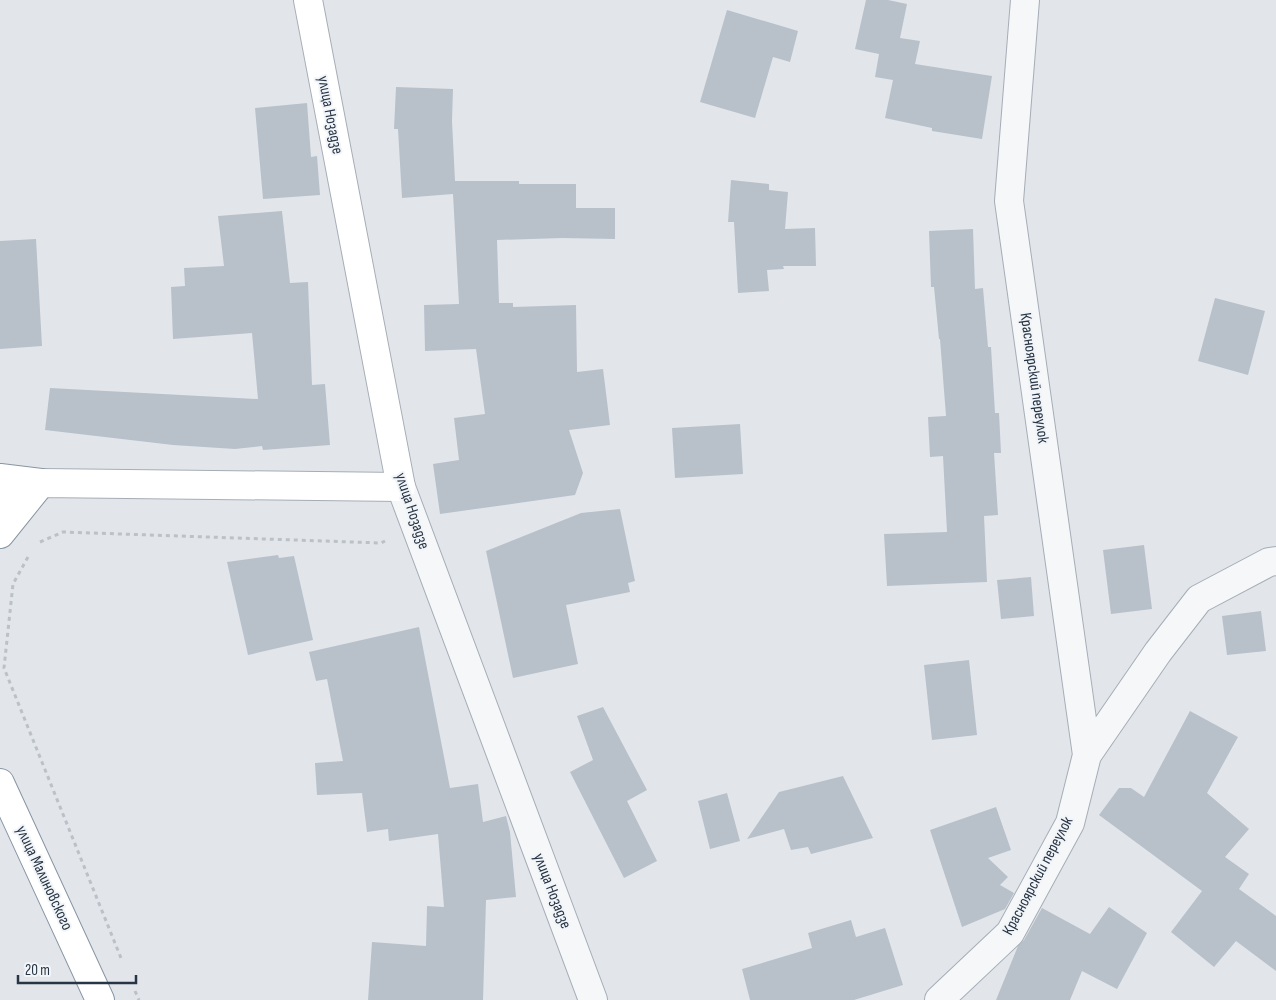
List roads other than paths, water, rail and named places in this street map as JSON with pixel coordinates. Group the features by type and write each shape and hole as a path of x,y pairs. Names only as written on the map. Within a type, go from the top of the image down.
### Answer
{"main road":[{"name":"улица Нозадзе","path":"308,0 401,487"},
{"path":"0,478 41,483 401,487"},
{"path":"0,501 41,483"},
{"path":"0,534 41,483"},
{"name":"улица Малиновского","path":"0,783 100,1000"}],"street":[{"name":"Красноярский переулок","path":"939,1000 1010,933 1070,823 1086,755 1009,201 1025,0"},
{"name":"улица Нозадзе","path":"401,487 593,1000"},
{"name":"Красноярский переулок","path":"1086,755 1158,652 1199,599 1268,562 1276,561"}]}
